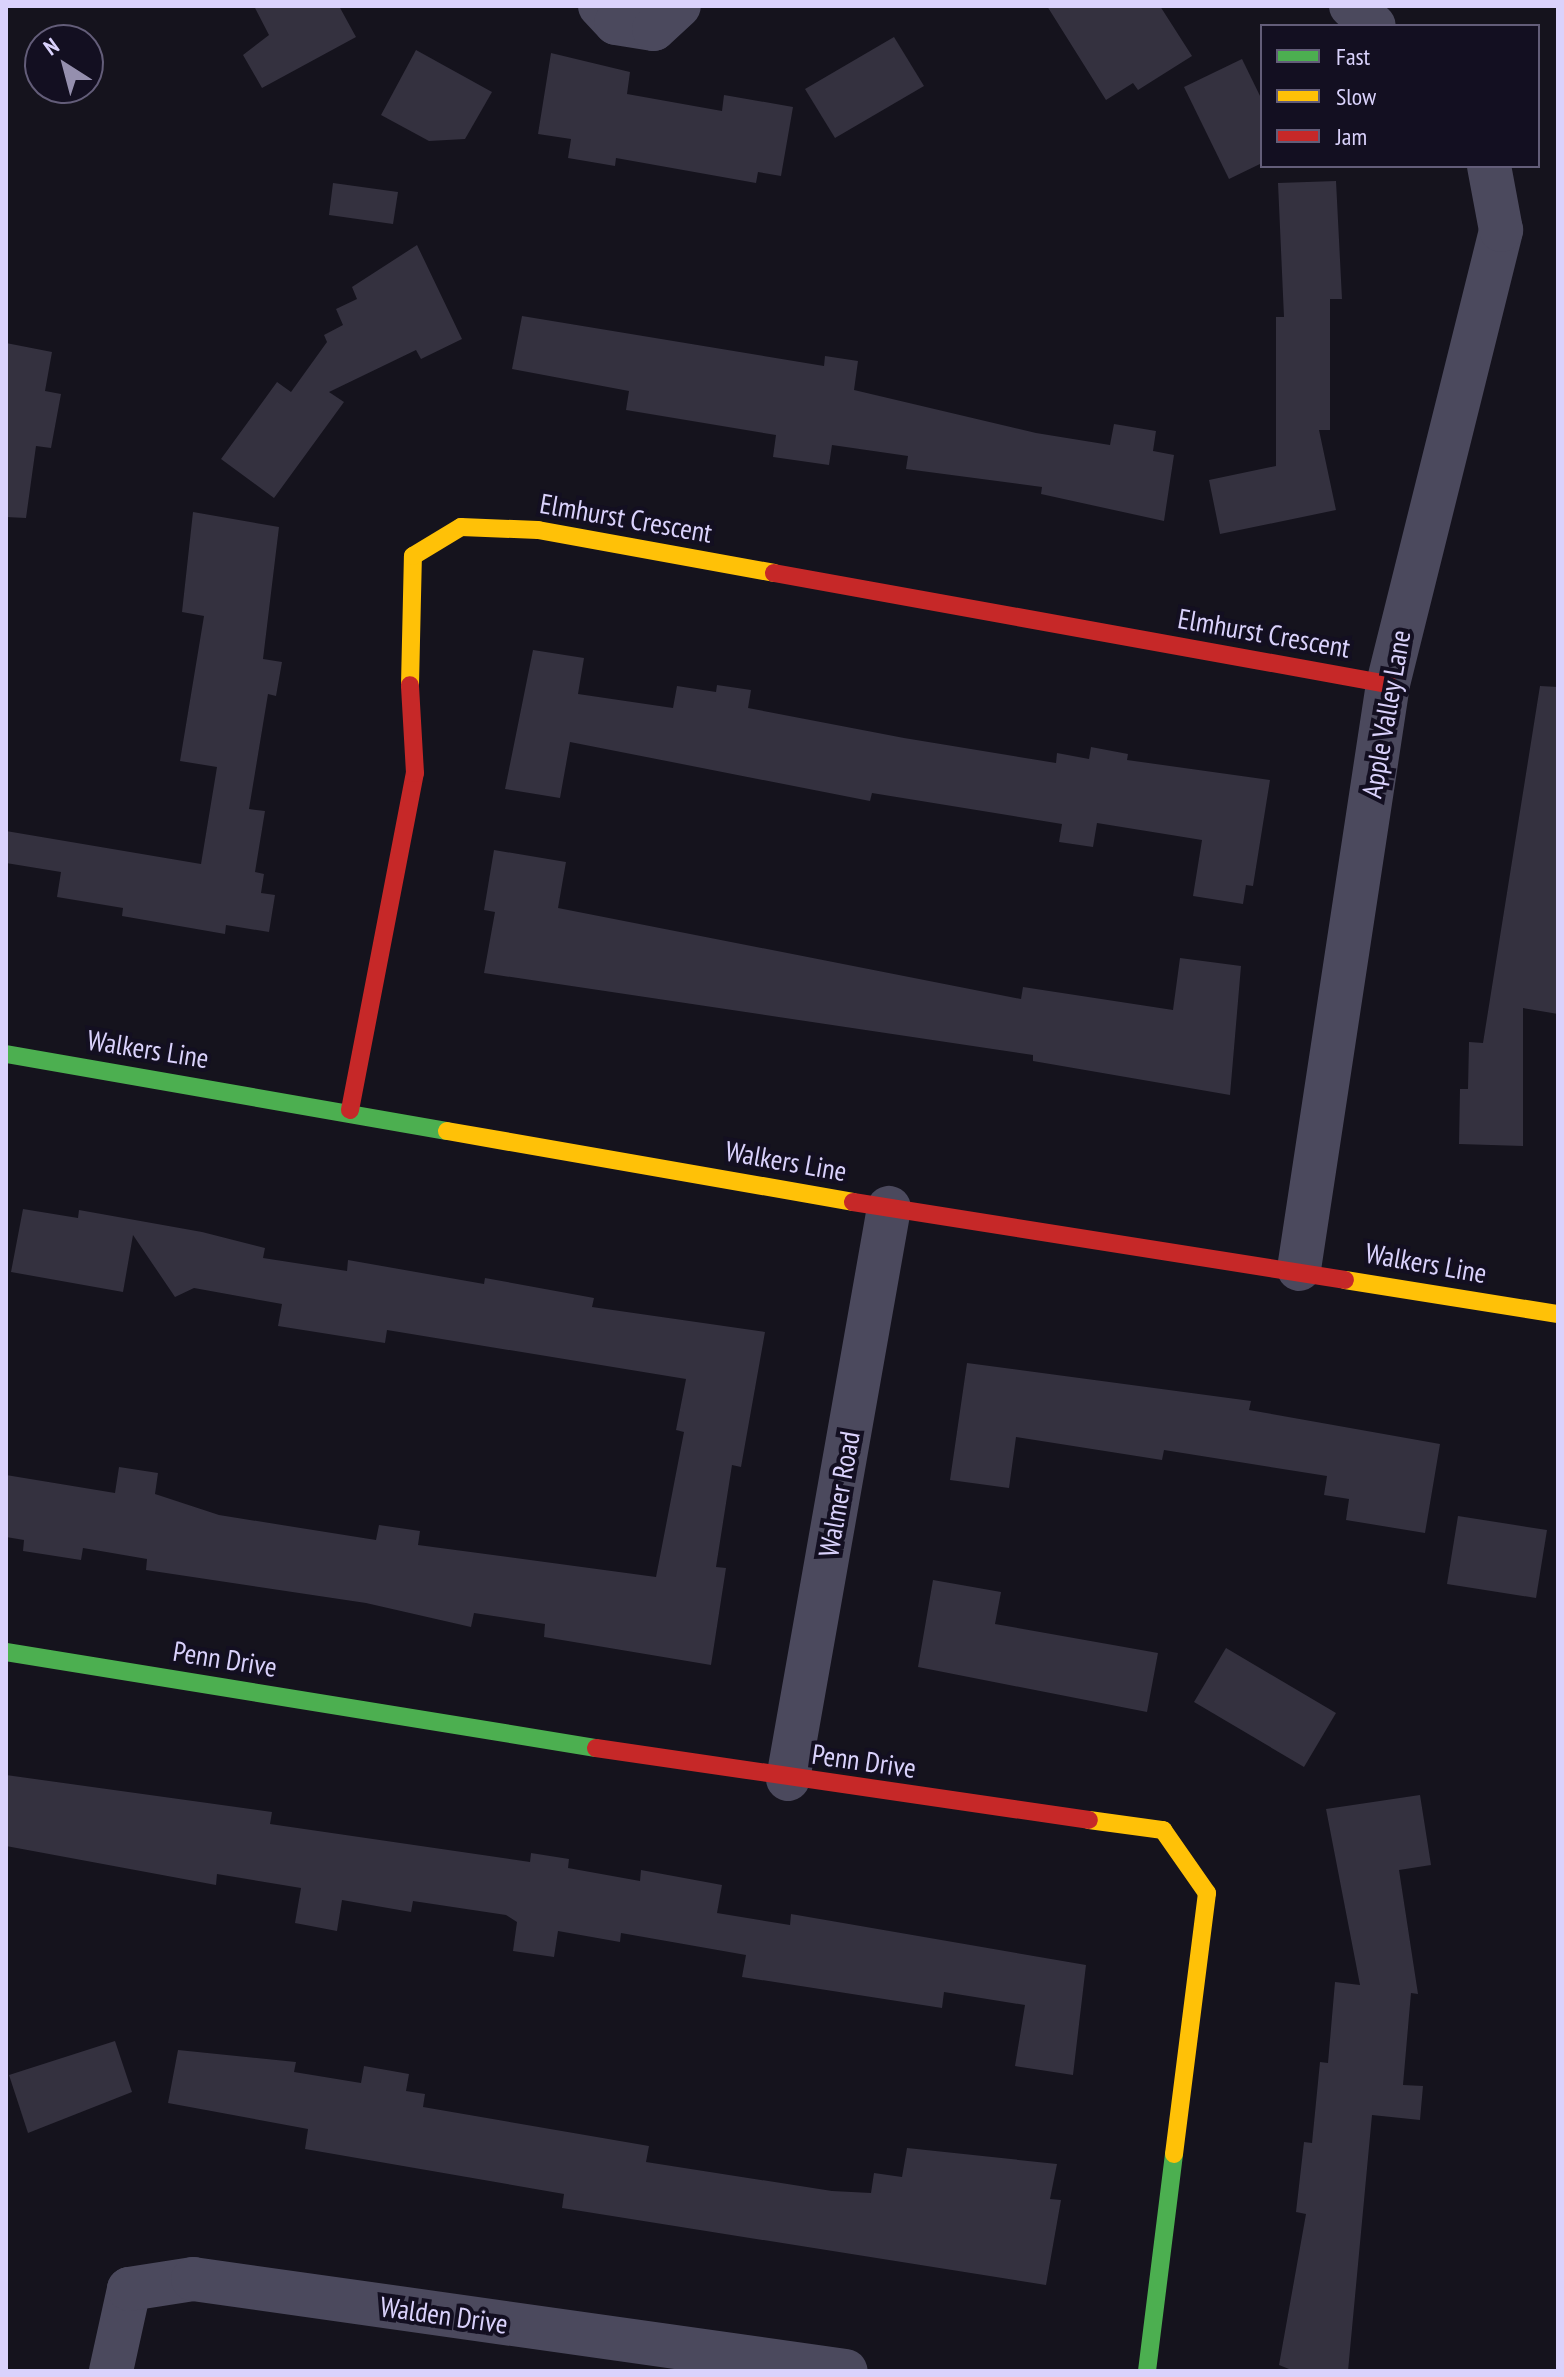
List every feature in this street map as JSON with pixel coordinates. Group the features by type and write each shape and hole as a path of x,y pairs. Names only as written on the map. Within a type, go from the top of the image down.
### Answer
{"street":[{"path":"600,6 616,23 654,29 679,6"},
{"path":"1351,6 1372,24"},
{"name":"Apple Valley Lane","path":"1299,1269 1388,684 1501,230 1489,168"},
{"name":"Elmhurst Crescent","path":"350,1110 415,773 407,630 413,556 461,527 538,530 1388,684"},
{"name":"Walkers Line","path":"6,1054 350,1110 889,1208 1299,1269 1558,1314"},
{"name":"Walmer Road","path":"788,1779 889,1208"},
{"name":"Penn Drive","path":"6,1652 788,1779 1163,1830 1190,1859 1207,1893 1147,2371"},
{"name":"Walden Drive","path":"111,2371 129,2289 193,2279 846,2371"}],"building":[{"path":"254,6 339,6 356,37 262,88 243,55 269,35"},
{"path":"1047,6 1160,6 1192,56 1138,90 1133,83 1106,100"},
{"path":"894,37 924,86 835,138 805,89"},
{"path":"416,50 492,92 465,139 429,141 381,115"},
{"path":"551,53 630,72 627,94 722,111 724,95 793,107 781,176 758,172 756,183 616,158 615,166 568,158 571,139 538,134"},
{"path":"1242,59 1260,96 1260,164 1229,179 1184,87"},
{"path":"1336,181 1342,299 1330,299 1330,430 1319,430 1336,510 1220,534 1209,480 1276,466 1276,317 1284,317 1278,183"},
{"path":"333,183 398,192 393,224 329,215"},
{"path":"417,245 462,339 421,359 416,350 329,392 344,402 274,498 221,459 277,382 291,392 327,342 324,335 343,325 336,309 357,299 352,287"},
{"path":"522,316 824,366 825,356 858,361 854,390 1036,433 1110,445 1114,424 1156,431 1153,451 1174,455 1164,521 1041,494 1042,487 906,469 908,456 832,445 829,465 773,457 776,435 626,410 629,391 512,369"},
{"path":"6,343 52,352 45,391 61,394 51,448 36,446 26,518 6,517"},
{"path":"193,512 279,527 263,659 282,662 276,696 268,694 249,809 265,811 255,872 264,874 261,893 275,895 269,932 226,925 225,934 122,916 123,908 57,897 61,872 6,863 6,831 201,864 217,767 180,761 204,616 182,612"},
{"path":"533,650 584,658 578,694 673,708 677,686 716,692 717,685 751,690 748,708 904,738 1056,763 1057,753 1089,759 1091,747 1128,754 1127,760 1270,780 1253,886 1246,885 1243,904 1193,896 1202,840 1097,823 1093,847 1059,842 1062,824 872,793 870,801 570,742 560,798 505,789"},
{"path":"1540,686 1558,687 1558,1014 1523,1008 1523,1146 1459,1144 1460,1089 1468,1089 1469,1042 1483,1043"},
{"path":"494,850 566,862 558,908 1021,999 1023,987 1173,1010 1180,958 1241,966 1230,1095 1033,1061 1033,1055 484,973 495,912 484,910"},
{"path":"23,1209 78,1218 79,1210 202,1232 265,1248 263,1258 347,1271 348,1260 484,1284 485,1278 594,1298 592,1307 765,1332 741,1467 732,1465 716,1567 726,1568 711,1665 544,1637 545,1624 474,1613 471,1627 366,1603 146,1570 147,1559 83,1548 81,1560 23,1551 24,1540 6,1537 6,1475 115,1493 119,1467 158,1473 155,1494 219,1515 376,1540 379,1525 420,1531 418,1545 656,1577 684,1432 676,1430 686,1379 387,1330 385,1343 278,1326 282,1304 194,1288 175,1297 133,1235 123,1292 11,1272"},
{"path":"967,1363 1251,1401 1249,1410 1440,1444 1425,1533 1346,1520 1349,1499 1324,1495 1327,1476 1164,1450 1162,1460 1016,1437 1009,1488 950,1480"},
{"path":"1458,1516 1547,1530 1536,1598 1447,1584"},
{"path":"933,1580 1001,1592 995,1624 1158,1653 1147,1712 918,1667"},
{"path":"1226,1648 1336,1713 1304,1767 1194,1702"},
{"path":"6,1775 272,1812 270,1824 530,1862 531,1853 569,1859 568,1868 640,1881 641,1870 722,1885 717,1913 790,1925 791,1914 1086,1965 1073,2075 1015,2066 1025,2005 944,1992 942,2008 742,1977 746,1955 621,1933 620,1942 558,1931 554,1957 513,1951 517,1922 506,1915 413,1901 411,1912 342,1900 337,1931 295,1923 301,1888 217,1874 216,1885 6,1846"},
{"path":"1420,1795 1431,1865 1399,1870 1418,1994 1411,1993 1403,2085 1423,2086 1420,2120 1372,2115 1348,2371 1294,2371 1279,2365 1306,2214 1296,2212 1304,2142 1312,2143 1320,2062 1328,2063 1335,1982 1360,1985 1326,1809"},
{"path":"115,2041 132,2092 28,2133 9,2075"},
{"path":"178,2050 296,2062 294,2072 361,2083 364,2066 409,2074 406,2091 425,2094 423,2107 649,2146 646,2162 832,2191 871,2193 874,2173 902,2177 907,2148 1057,2164 1050,2199 1061,2200 1046,2285 562,2208 564,2194 305,2149 308,2129 168,2103"}],"traffic: fast":[{"path":"6,1054 447,1131"},
{"path":"6,1652 596,1748"},
{"path":"1147,2371 1174,2154"}],"traffic: slow":[{"path":"410,685 413,556 461,527 538,530 774,573"},
{"path":"447,1131 853,1202"},
{"path":"1345,1280 1558,1314"},
{"path":"1089,1820 1163,1830 1207,1893 1174,2154"}],"traffic: jam":[{"path":"774,573 1388,684"},
{"path":"350,1110 415,773 410,685"},
{"path":"853,1202 1345,1280"},
{"path":"596,1748 1089,1820"}]}
